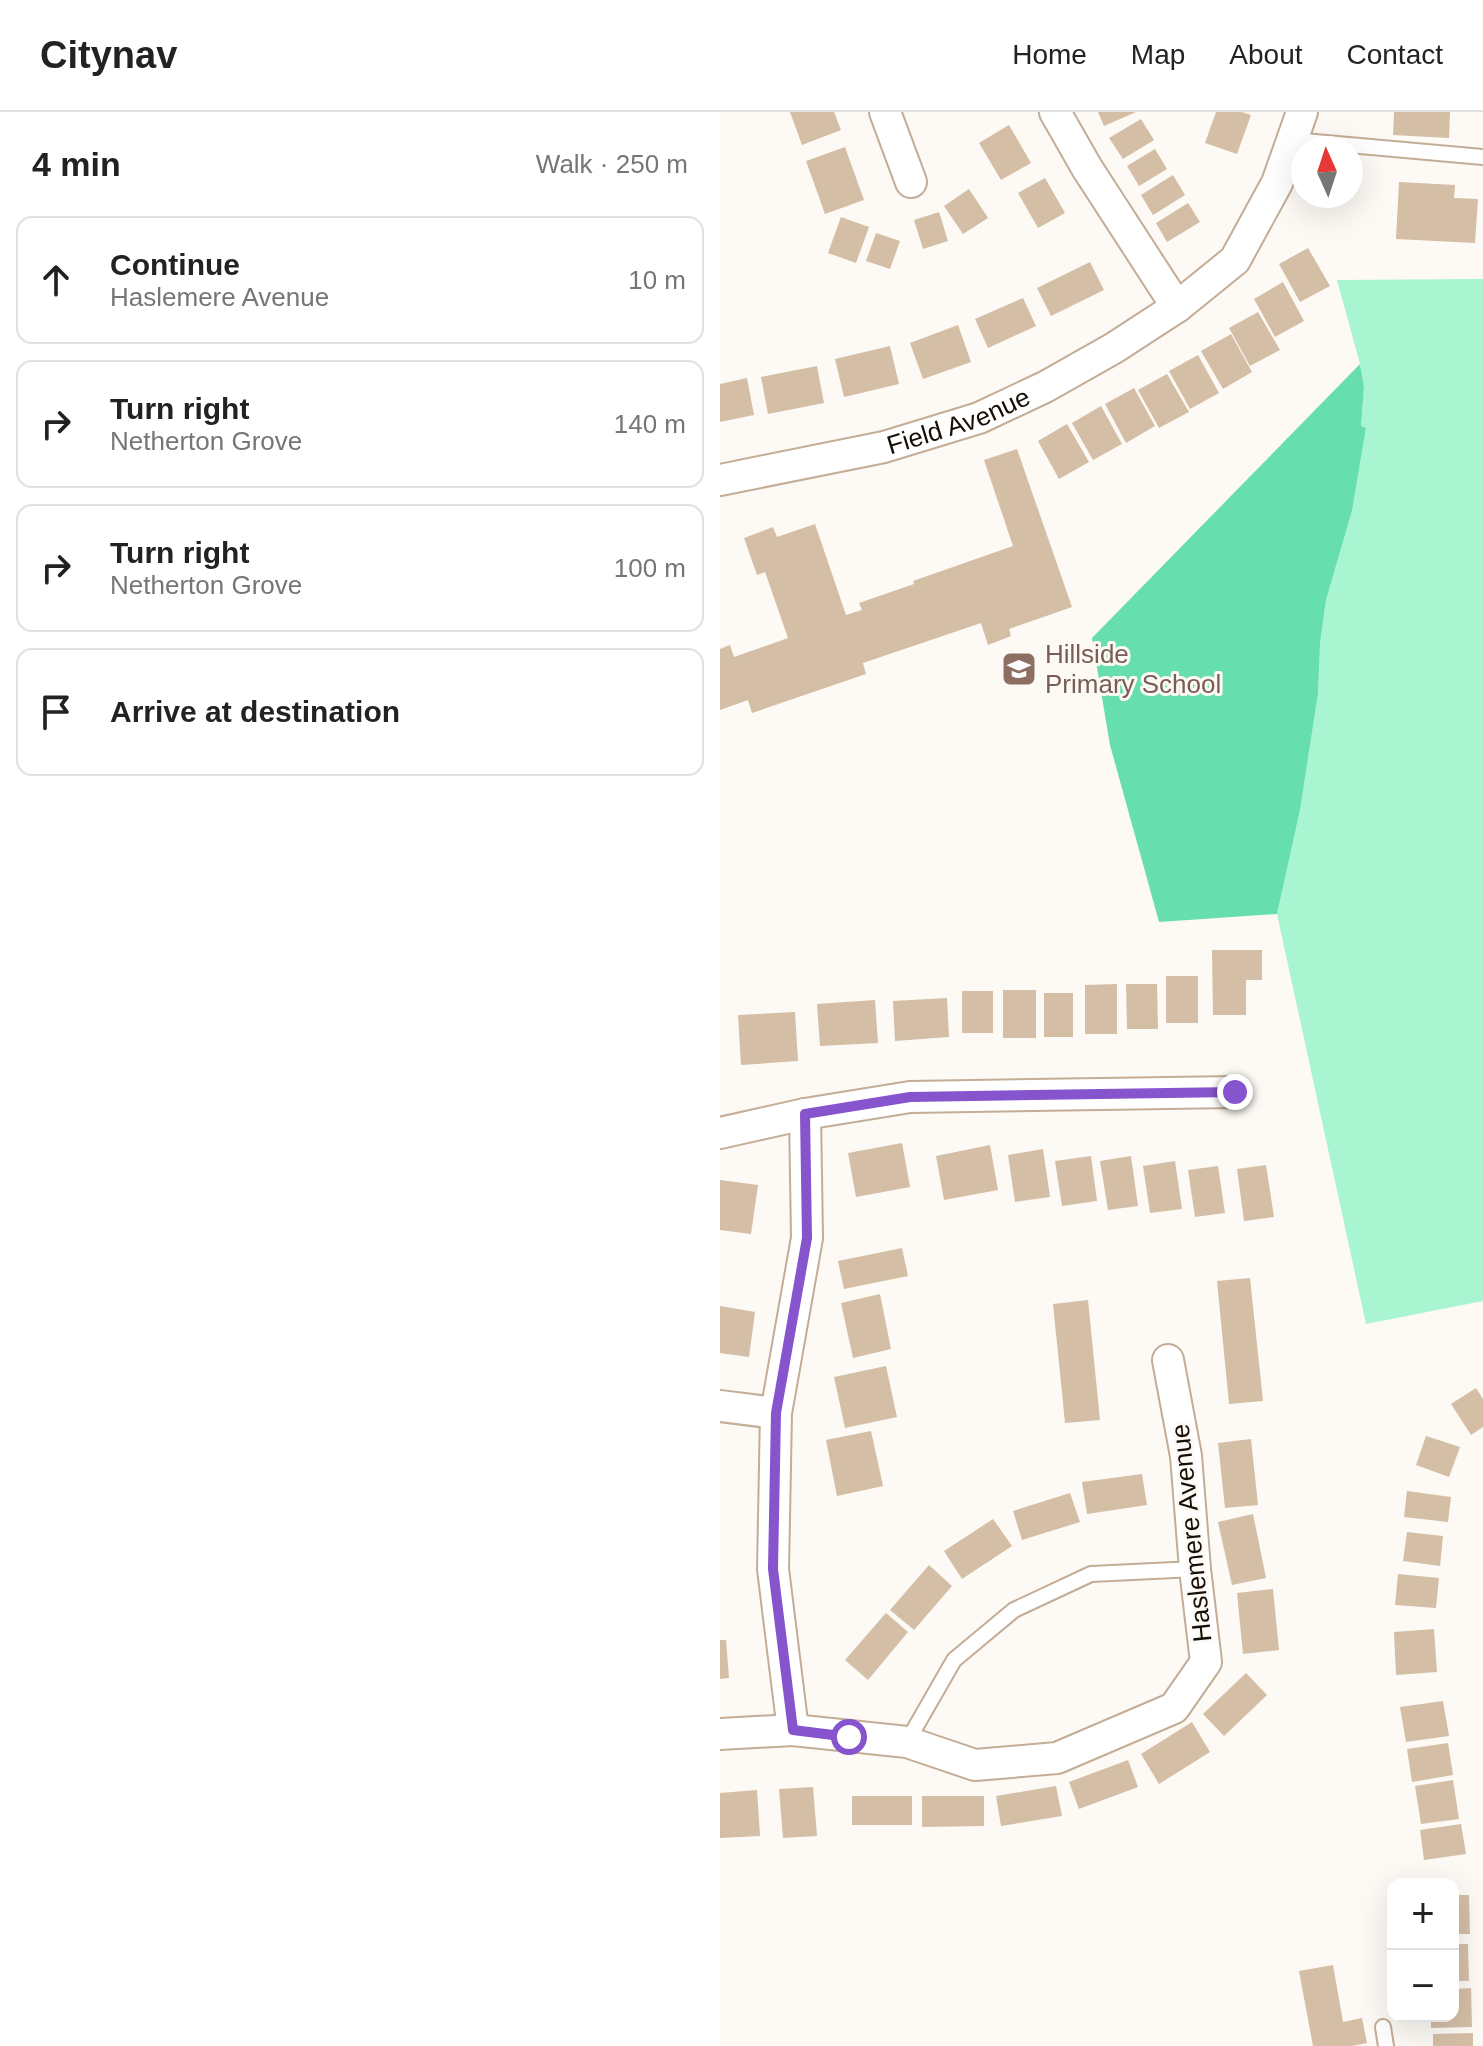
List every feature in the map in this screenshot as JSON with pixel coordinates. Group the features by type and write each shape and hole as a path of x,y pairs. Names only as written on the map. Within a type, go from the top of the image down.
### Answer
{"street":[{"path":"885,112 911,182"},
{"path":"1055,112 1087,168 1177,307"},
{"name":"Field Avenue","path":"720,480 884,447 979,418 1045,387 1114,348 1177,307 1235,260 1277,183 1298,126"},
{"path":"720,1133 805,1114 910,1097 1235,1092"},
{"path":"793,1730 773,1569 776,1413 807,1238 805,1114"},
{"name":"Haslemere Avenue","path":"720,1734 793,1730 907,1742 975,1765 1057,1758 1174,1708 1206,1662 1186,1456 1168,1360"},
{"path":"720,1406 776,1413"}],"lane":[{"path":"1298,126 1483,157"},
{"path":"907,1742 954,1660 1014,1610 1091,1574 1195,1569"},
{"path":"1383,2027 1386,2046"}],"green space":[{"path":"1483,279 1483,1301 1366,1324 1277,914 1300,810 1318,694 1326,600 1352,511 1366,428 1361,427 1364,387 1360,364 1337,280"},
{"path":"1360,364 1364,387 1361,426 1366,428 1352,511 1326,600 1318,694 1300,810 1277,914 1159,922 1110,745 1092,638"}],"building":[{"path":"790,112 834,112 841,130 802,145"},
{"path":"1098,112 1136,112 1104,126"},
{"path":"1216,112 1251,115 1237,154 1205,143"},
{"path":"1394,112 1450,112 1449,138 1393,135"},
{"path":"1141,119 1154,140 1123,159 1109,138"},
{"path":"1009,125 1031,163 1001,180 979,143"},
{"path":"845,147 864,200 825,214 806,161"},
{"path":"1155,149 1167,169 1139,186 1127,166"},
{"path":"1173,175 1185,195 1153,215 1141,195"},
{"path":"1045,178 1065,213 1038,228 1018,193"},
{"path":"1399,182 1455,185 1454,198 1478,199 1475,243 1396,239"},
{"path":"969,189 988,218 963,234 944,206"},
{"path":"1188,203 1200,222 1167,242 1156,223"},
{"path":"939,212 948,241 923,249 914,220"},
{"path":"841,217 869,227 856,263 828,253"},
{"path":"876,233 900,241 890,269 866,261"},
{"path":"1308,248 1330,286 1300,302 1279,264"},
{"path":"1090,262 1104,290 1051,316 1037,288"},
{"path":"1283,282 1304,321 1275,337 1254,299"},
{"path":"1023,298 1036,326 988,348 975,319"},
{"path":"1258,312 1280,350 1250,366 1229,328"},
{"path":"958,325 971,362 923,379 910,343"},
{"path":"1231,334 1252,372 1223,389 1201,351"},
{"path":"890,346 899,384 844,397 835,359"},
{"path":"1198,355 1219,393 1190,409 1169,371"},
{"path":"817,366 824,403 768,414 761,377"},
{"path":"1167,374 1189,412 1159,428 1138,390"},
{"path":"747,378 754,415 720,422 720,384"},
{"path":"1134,388 1155,426 1126,443 1105,404"},
{"path":"1101,406 1122,444 1093,460 1072,423"},
{"path":"1067,424 1089,462 1059,479 1038,441"},
{"path":"1017,449 1072,607 1009,629 1011,636 988,645 981,623 863,663 866,674 752,713 748,700 720,710 720,649 730,645 734,657 788,638 765,572 757,575 744,538 773,527 777,537 815,524 846,615 862,610 859,603 1013,546 984,460"},
{"path":"1212,950 1262,950 1262,980 1246,980 1246,1015 1213,1015"},
{"path":"1166,976 1198,976 1198,1023 1166,1023"},
{"path":"1117,984 1117,1034 1085,1034 1085,985"},
{"path":"1126,984 1157,984 1158,1029 1127,1029"},
{"path":"1003,990 1036,990 1036,1038 1003,1038"},
{"path":"962,991 993,991 993,1033 962,1033"},
{"path":"1044,993 1073,993 1073,1037 1044,1037"},
{"path":"947,998 949,1037 895,1041 893,1001"},
{"path":"875,1000 878,1043 820,1046 817,1004"},
{"path":"795,1012 798,1061 741,1065 738,1015"},
{"path":"902,1143 910,1187 856,1197 848,1153"},
{"path":"990,1145 998,1190 944,1200 936,1156"},
{"path":"1043,1149 1050,1197 1015,1202 1008,1155"},
{"path":"1091,1156 1097,1201 1062,1206 1055,1161"},
{"path":"1131,1156 1138,1206 1108,1210 1100,1161"},
{"path":"1175,1161 1182,1209 1150,1213 1143,1166"},
{"path":"1266,1165 1274,1217 1244,1221 1237,1169"},
{"path":"1218,1166 1225,1213 1195,1217 1188,1170"},
{"path":"720,1180 758,1185 751,1234 720,1230"},
{"path":"902,1248 908,1276 844,1289 838,1261"},
{"path":"1250,1278 1263,1401 1229,1404 1217,1281"},
{"path":"880,1294 891,1349 853,1358 841,1303"},
{"path":"1088,1300 1100,1420 1065,1423 1053,1304"},
{"path":"720,1306 755,1312 749,1357 720,1353"},
{"path":"886,1366 897,1417 845,1428 834,1377"},
{"path":"1476,1388 1483,1399 1483,1427 1471,1435 1451,1404"},
{"path":"871,1431 883,1486 837,1496 826,1440"},
{"path":"1426,1436 1460,1447 1449,1477 1416,1465"},
{"path":"1251,1439 1258,1505 1225,1508 1218,1443"},
{"path":"1142,1474 1147,1505 1087,1514 1082,1482"},
{"path":"1407,1491 1451,1497 1448,1522 1404,1517"},
{"path":"1070,1493 1080,1522 1022,1540 1013,1511"},
{"path":"1253,1514 1266,1578 1232,1585 1218,1522"},
{"path":"993,1519 1012,1546 962,1579 944,1551"},
{"path":"1407,1532 1443,1536 1440,1566 1403,1561"},
{"path":"929,1565 952,1586 914,1630 890,1610"},
{"path":"1398,1574 1439,1578 1436,1608 1395,1605"},
{"path":"1273,1589 1279,1650 1243,1654 1237,1593"},
{"path":"886,1613 908,1632 868,1680 845,1660"},
{"path":"1434,1629 1437,1672 1396,1675 1394,1632"},
{"path":"720,1640 726,1640 729,1678 720,1679"},
{"path":"1246,1673 1267,1695 1224,1736 1203,1714"},
{"path":"1443,1701 1449,1736 1406,1742 1400,1707"},
{"path":"1192,1722 1210,1752 1159,1784 1141,1754"},
{"path":"1448,1743 1453,1775 1412,1782 1407,1749"},
{"path":"1128,1760 1138,1787 1079,1809 1069,1782"},
{"path":"1453,1780 1459,1819 1421,1824 1415,1786"},
{"path":"1056,1786 1062,1816 1001,1826 996,1796"},
{"path":"813,1787 817,1836 783,1838 779,1789"},
{"path":"757,1790 760,1836 720,1838 720,1793"},
{"path":"852,1796 912,1796 912,1825 852,1825"},
{"path":"922,1796 984,1796 984,1826 922,1827"},
{"path":"1461,1824 1466,1854 1424,1860 1420,1830"},
{"path":"1459,1895 1469,1895 1470,1934 1459,1934"},
{"path":"1459,1944 1468,1944 1469,1981 1459,1981"},
{"path":"1333,1965 1343,2022 1362,2018 1367,2043 1313,2046 1299,1971"},
{"path":"1471,1988 1472,2027 1431,2028 1431,2022 1459,2022 1459,1989"},
{"path":"1473,2033 1473,2046 1433,2046 1433,2034"}],"place":[{"name":"Hillside Primary School","path":"1019,669"}],"route":[{"path":"849,1737 793,1730 773,1569 776,1413 807,1238 805,1114 910,1097 1235,1092"}]}
